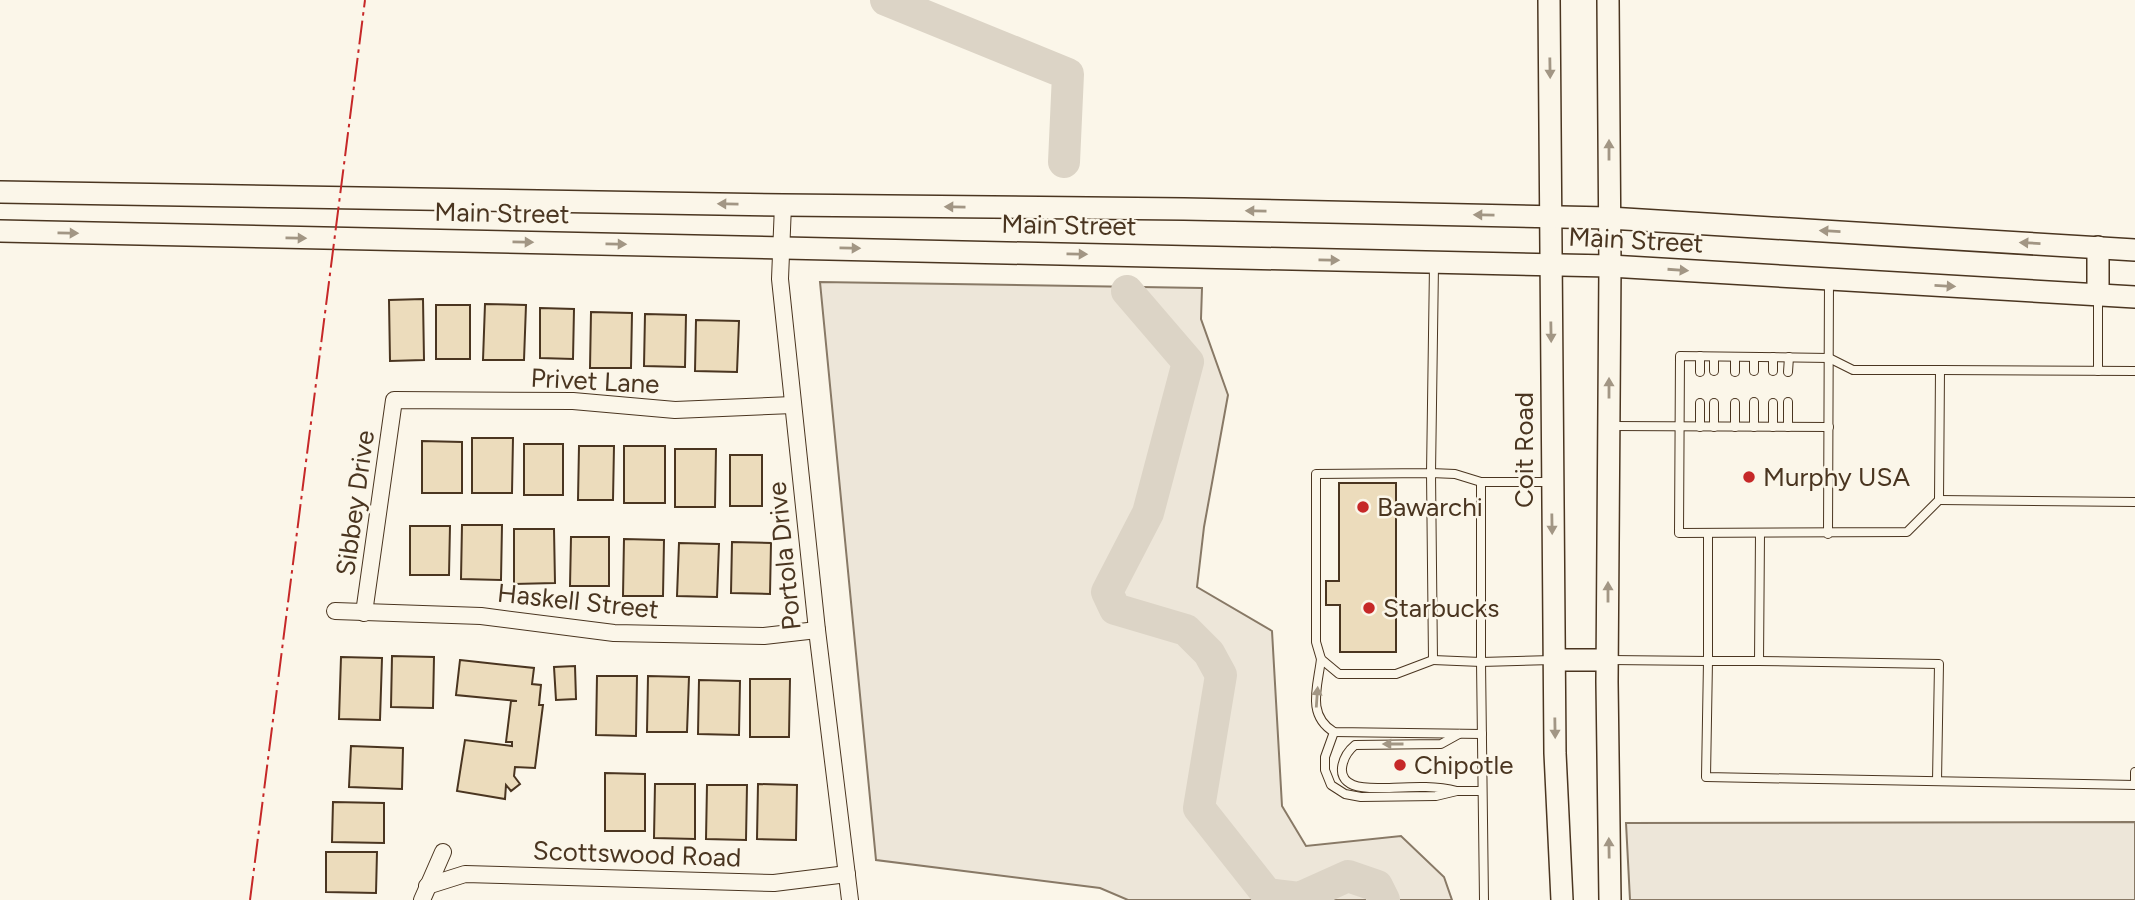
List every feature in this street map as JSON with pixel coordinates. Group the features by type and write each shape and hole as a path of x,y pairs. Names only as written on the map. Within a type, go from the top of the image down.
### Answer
{"main road":[{"name":"Coit Road","path":"1549,0 1551,482 1555,753 1562,900"},
{"path":"1608,0 1610,266 1607,660 1610,900"},
{"name":"Main Street","path":"0,192 1184,209 1609,218 2135,250"},
{"name":"Main Street","path":"0,232 782,246 1550,264 2135,297"},
{"path":"2098,247 2098,295"},
{"path":"1554,660 1607,660"}],"street":[{"name":"Portola Drive","path":"783,205 780,279 817,630 850,900"},
{"name":"Privet Lane","path":"394,400 573,401 675,410 793,405"},
{"name":"Sibbey Drive","path":"364,613 394,400"},
{"name":"Haskell Street","path":"335,611 481,616 614,633 764,636 817,630"},
{"path":"424,893 443,852"},
{"name":"Scottswood Road","path":"424,893 465,874 774,883 847,873"}],"lane":[{"path":"1433,660 1431,473 1434,262"},
{"path":"1828,534 1829,279"},
{"path":"2098,295 2098,371"},
{"path":"1940,370 1940,500 1907,533 1679,533 1680,356 1829,358 1853,370 1940,370 2135,371"},
{"path":"1700,356 1700,372"},
{"path":"1714,357 1714,371"},
{"path":"1735,357 1735,372"},
{"path":"1755,357 1755,371"},
{"path":"1773,357 1773,371"},
{"path":"1788,357 1788,372"},
{"path":"1754,402 1754,426"},
{"path":"1788,402 1788,427"},
{"path":"1700,403 1700,426"},
{"path":"1714,403 1714,426"},
{"path":"1735,403 1735,426"},
{"path":"1773,403 1773,427"},
{"path":"1609,426 1829,427"},
{"path":"1482,734 1334,732 1318,717 1315,705 1321,659 1316,642 1316,474 1431,473 1455,474 1481,482 1551,482"},
{"path":"1481,482 1485,900"},
{"path":"1940,500 2135,502"},
{"path":"1709,533 1706,777 2135,785 2135,772"},
{"path":"1759,661 1760,534"},
{"path":"1321,659 1339,674 1396,674 1433,660 1554,660"},
{"path":"1607,660 1939,664 1937,781"},
{"path":"1334,732 1325,757 1325,770 1331,785 1345,794 1361,797 1436,796 1457,791 1482,791"},
{"path":"1457,791 1441,787 1364,788 1351,785 1342,771 1343,761 1355,745 1441,744 1459,734"}],"shaded area":[{"path":"820,282 1202,288 1201,319 1228,395 1204,527 1197,587 1272,631 1282,806 1306,846 1401,836 1444,877 1452,900 1128,900 1100,888 876,860"},
{"path":"2135,822 2135,900 1630,900 1626,823"}],"building":[{"path":"423,299 424,360 390,361 389,300"},
{"path":"485,304 526,305 524,360 483,360"},
{"path":"436,305 470,305 470,359 436,359"},
{"path":"540,308 574,309 573,359 540,358"},
{"path":"591,312 632,313 631,368 590,368"},
{"path":"645,314 686,315 685,367 644,366"},
{"path":"696,320 739,321 737,372 695,371"},
{"path":"472,438 513,438 512,493 472,493"},
{"path":"422,441 462,442 462,493 422,493"},
{"path":"524,444 563,444 563,495 524,495"},
{"path":"579,446 614,446 613,500 578,500"},
{"path":"624,446 665,446 665,503 624,503"},
{"path":"675,449 716,449 715,507 675,507"},
{"path":"730,455 762,455 762,506 730,506"},
{"path":"1339,483 1396,483 1396,652 1340,652 1340,605 1326,605 1326,581 1339,581"},
{"path":"462,525 502,525 501,580 461,579"},
{"path":"410,526 450,526 449,575 410,575"},
{"path":"514,529 554,529 555,583 514,584"},
{"path":"571,537 609,537 609,586 570,586"},
{"path":"624,539 664,540 663,596 623,596"},
{"path":"732,542 771,543 770,594 731,593"},
{"path":"679,543 719,544 717,597 677,596"},
{"path":"392,656 434,657 433,708 391,707"},
{"path":"341,657 382,658 380,720 339,719"},
{"path":"460,660 534,668 532,684 541,685 539,705 543,705 535,768 515,767 514,776 520,784 511,791 506,785 505,799 457,791 465,740 512,746 512,742 506,742 511,701 517,701 456,695"},
{"path":"575,666 576,699 556,700 554,667"},
{"path":"597,676 637,676 636,736 596,735"},
{"path":"648,676 689,677 687,732 647,732"},
{"path":"750,679 790,679 789,737 750,737"},
{"path":"699,680 740,681 739,735 698,734"},
{"path":"351,746 403,748 402,789 349,787"},
{"path":"605,773 645,774 645,831 605,831"},
{"path":"655,784 695,784 695,839 654,838"},
{"path":"758,784 797,785 796,840 757,839"},
{"path":"707,785 747,785 746,840 706,839"},
{"path":"333,802 384,803 384,843 332,842"},
{"path":"326,852 377,852 376,893 326,892"}],"waterway":[{"path":"886,0 1068,74 1064,162"},
{"path":"1127,291 1188,362 1148,513 1107,592 1115,609 1186,630 1209,653 1221,675 1199,808 1267,894 1299,898 1348,876 1377,886 1384,900"}],"power":[{"path":"250,900 365,0"}],"place":[{"name":"Murphy USA","path":"1749,477"},
{"name":"Bawarchi","path":"1363,507"},
{"name":"Starbucks","path":"1369,608"},
{"name":"Chipotle","path":"1400,765"}]}
